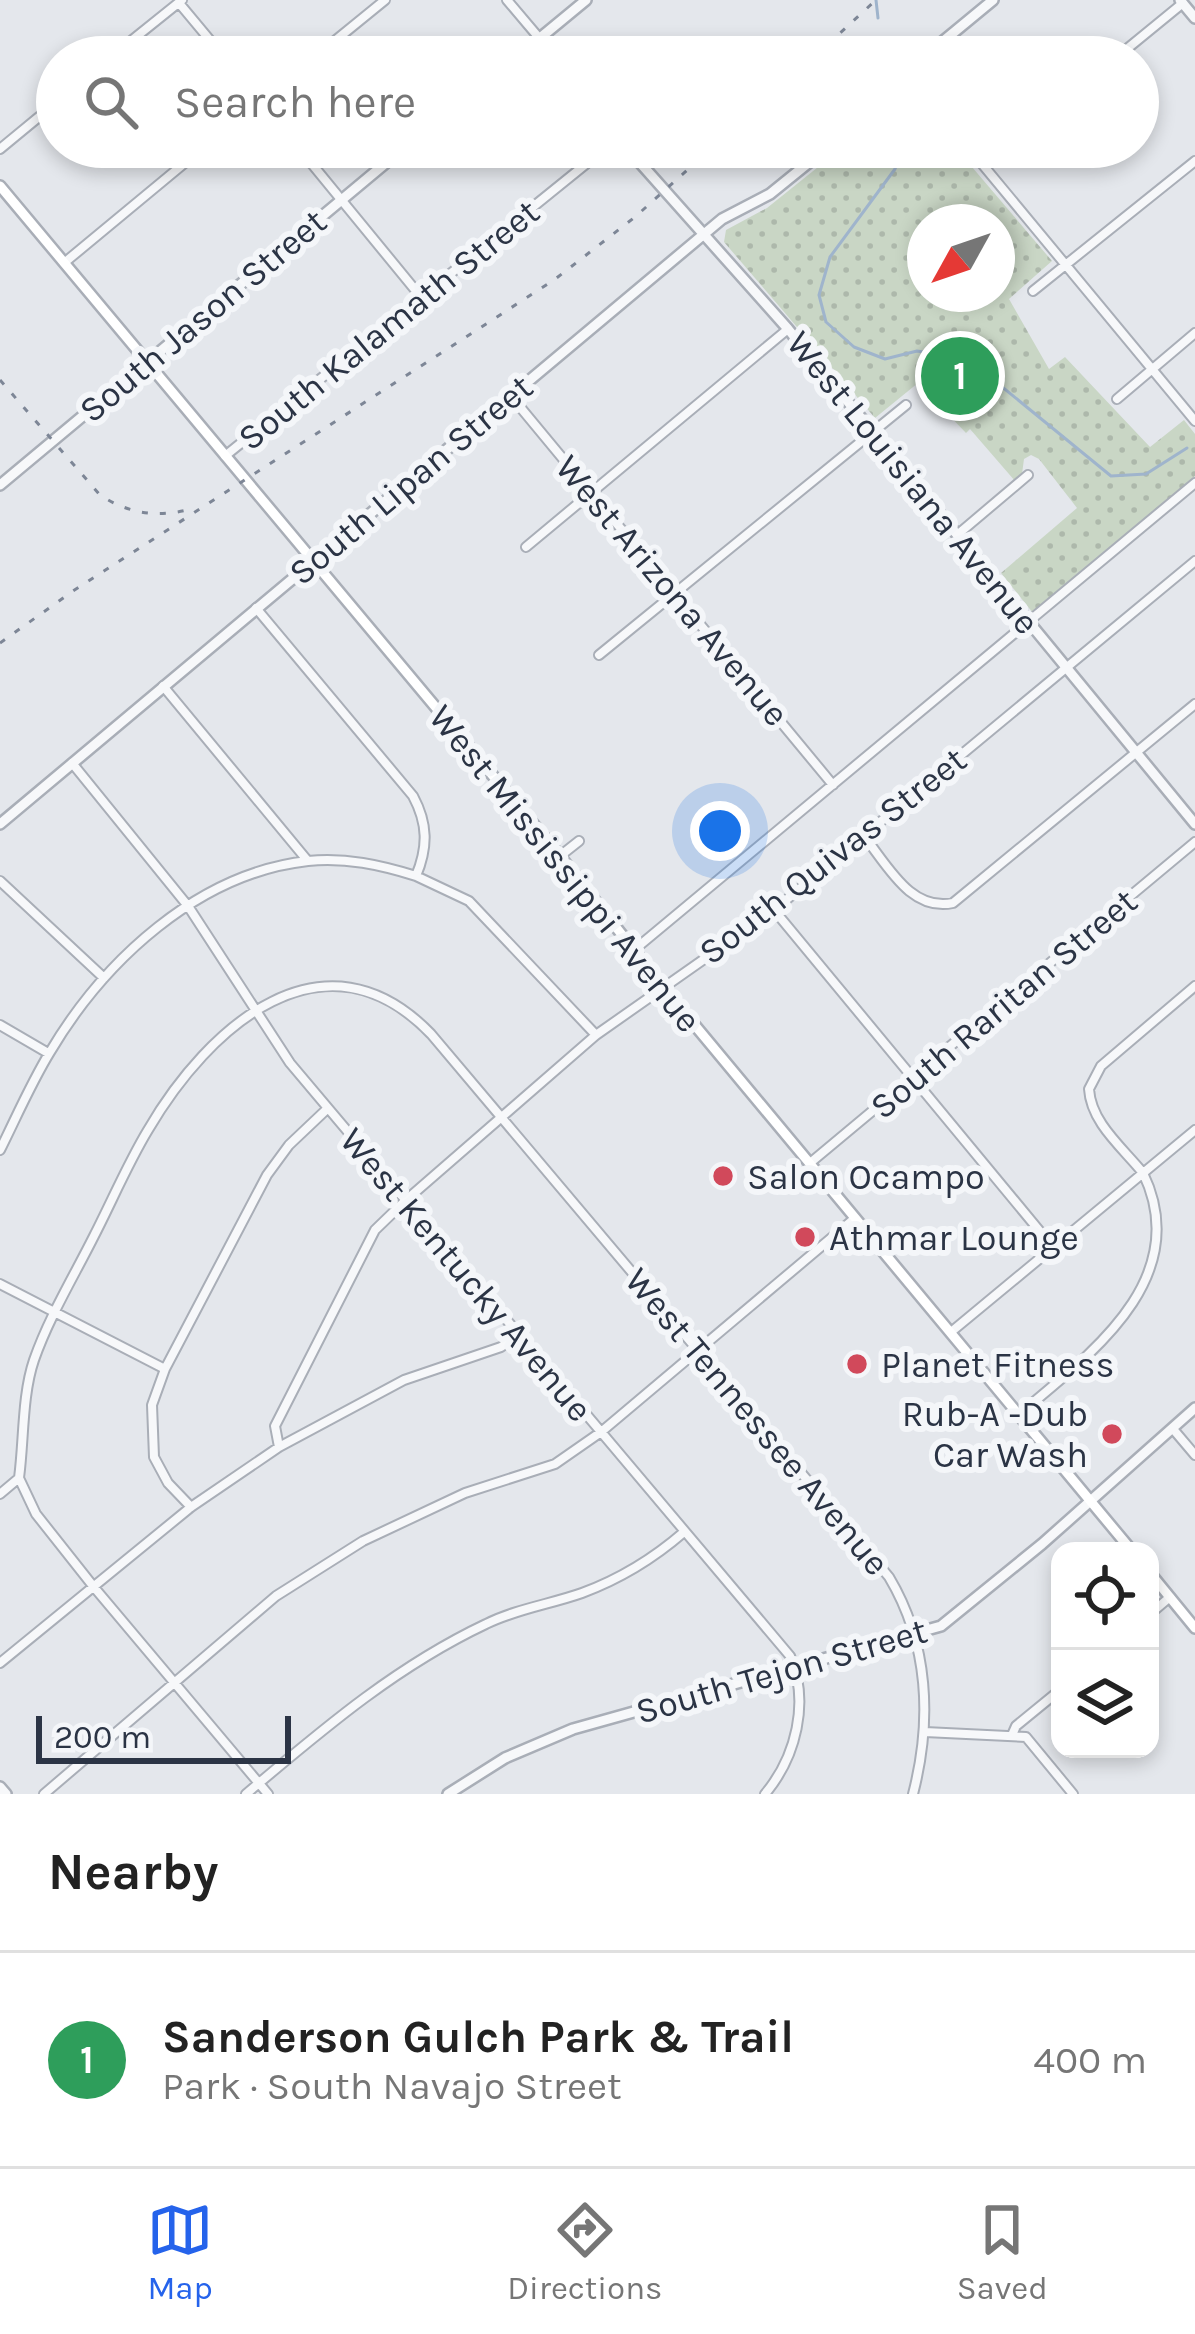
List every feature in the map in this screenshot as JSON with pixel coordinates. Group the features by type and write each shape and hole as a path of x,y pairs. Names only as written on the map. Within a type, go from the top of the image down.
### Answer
{"main road":[{"name":"West Mississippi Avenue","path":"0,186 1124,1542"},
{"path":"1159,1584 1195,1628"}],"street":[{"path":"341,36 385,0"},
{"path":"507,0 537,36"},
{"path":"544,36 586,0"},
{"path":"949,36 993,0"},
{"path":"138,36 180,1 208,36"},
{"path":"1142,36 1181,2 1195,18"},
{"path":"0,148 36,119"},
{"path":"1033,291 1195,161"},
{"path":"64,263 179,168"},
{"path":"315,168 421,297"},
{"name":"South Jason Street","path":"0,485 379,168"},
{"name":"South Kalamath Street","path":"225,457 581,168"},
{"name":"West Louisiana Avenue","path":"645,168 788,329 1195,824"},
{"name":"South Lipan Street","path":"0,824 722,219 770,194 802,168"},
{"path":"986,168 1195,421"},
{"path":"526,547 788,329"},
{"path":"1117,399 1195,333"},
{"name":"West Arizona Avenue","path":"511,396 833,785"},
{"path":"598,655 906,405"},
{"path":"957,535 1028,475"},
{"path":"634,950 1195,483"},
{"name":"South Quivas Street","path":"279,1447 275,1426 343,1289 375,1230 405,1201 596,1036 774,910 1195,562"},
{"path":"256,608 413,796 423,819 426,844 416,876"},
{"path":"163,686 308,861"},
{"path":"863,835 915,898 930,905 952,903 1195,704"},
{"name":"West Kentucky Avenue","path":"72,763 188,906 290,1063 794,1665"},
{"path":"560,856 579,841"},
{"name":"South Raritan Street","path":"810,1163 1195,842"},
{"path":"0,1150 48,1054 105,979 144,939 188,906 244,878 308,861 361,862 416,876 469,901 596,1036"},
{"path":"0,881 105,979"},
{"path":"774,910 1052,1246"},
{"name":"West Tennessee Avenue","path":"256,1010 305,988 338,985 362,988 396,1003 417,1020 890,1577 914,1634 924,1687 925,1732 914,1794"},
{"path":"1167,1211 1144,1173 1094,1112 1091,1082 1101,1066 1195,986"},
{"path":"256,1010 200,1059 148,1130 56,1312 32,1363 20,1478 36,1514 268,1794"},
{"path":"0,1024 48,1054"},
{"path":"191,1507 162,1473 151,1446 152,1405 165,1369 267,1174 328,1109"},
{"path":"951,1333 1195,1130"},
{"path":"44,1794 276,1595 363,1541 465,1493 555,1464 601,1432 855,1218"},
{"path":"0,1284 165,1369"},
{"path":"1017,1415 1130,1326"},
{"path":"0,1663 191,1507 279,1447 404,1380 502,1347 519,1334"},
{"name":"South Tejon Street","path":"448,1794 505,1758 573,1730 947,1622 1195,1408"},
{"path":"1173,1429 1195,1455"},
{"path":"0,1494 20,1478"},
{"path":"246,1794 346,1709 423,1658 489,1622 607,1582 657,1555 684,1532"},
{"path":"1159,1606 1170,1597"},
{"path":"765,1794 780,1776 796,1732 799,1700 794,1665"},
{"path":"1012,1735 1016,1726 1051,1697"},
{"path":"925,1732 1026,1737 1072,1794"},
{"path":"0,1787 6,1794"}],"green space":[{"path":"817,168 973,168 1004,204 907,204 907,312 1015,310 1049,369 1065,357 1150,447 1184,420 1195,434 1195,476 1033,613 1001,573 1077,508 1039,459 1031,455 1024,459 1022,474 1015,481 970,429 966,433 918,383 875,418 724,242 726,230 767,208"},
{"path":"1015,218 1052,261 1015,294"}],"waterway":[{"path":"876,0 878,18"},
{"path":"895,168 830,257 819,295 826,322 854,347 885,359 917,351 968,359 1111,476 1146,474 1187,448"}],"railway":[{"path":"837,36 876,0"},
{"path":"0,643 554,280 690,168"},
{"path":"0,380 100,495 144,512 191,509"}],"place":[{"name":"Sanderson Gulch Park & Trail","path":"960,376"},
{"name":"Salon Ocampo","path":"723,1176"},
{"name":"Athmar Lounge","path":"805,1237"},
{"name":"Planet Fitness","path":"857,1364"},
{"name":"Rub-A -Dub Car Wash","path":"1112,1434"}]}
